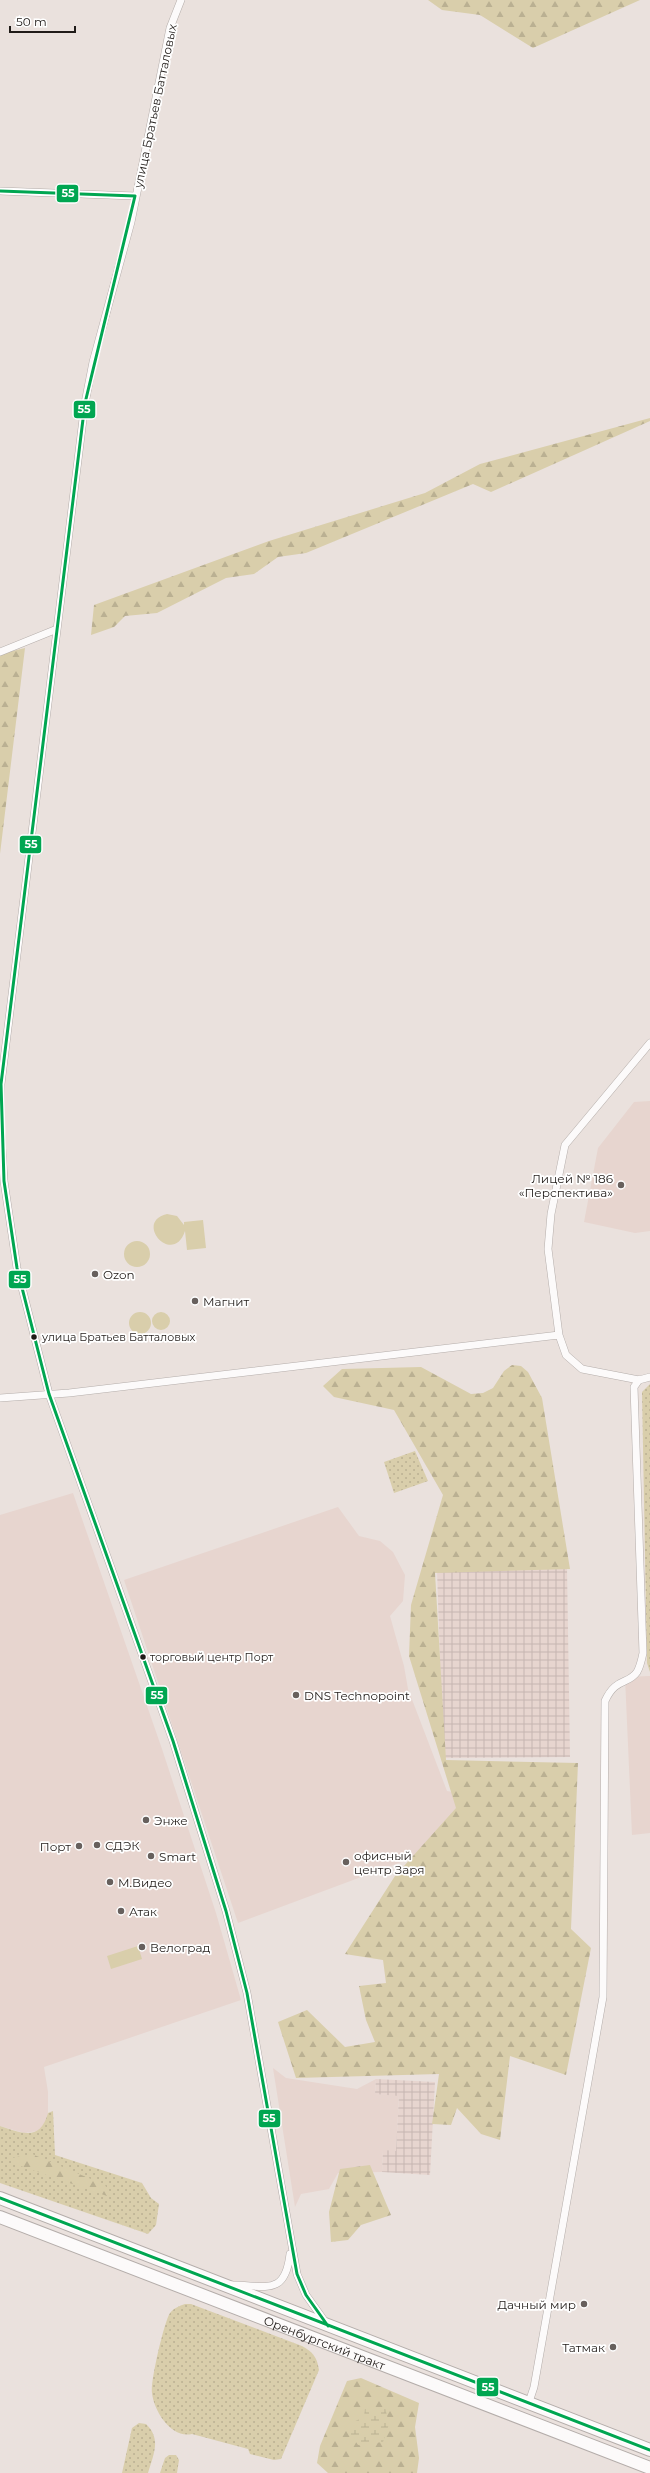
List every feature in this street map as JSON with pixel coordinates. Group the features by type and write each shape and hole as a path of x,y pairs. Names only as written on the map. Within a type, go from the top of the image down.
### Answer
{"main road":[{"name":"Оренбургский тракт","path":"0,2198 328,2326 650,2449"},
{"name":"Оренбургский тракт","path":"0,2217 650,2468"}],"street":[{"name":"улица Братьев Батталовых","path":"181,0 170,28 135,196 131,222 93,362 85,403 2,1084 1,1132 4,1181 17,1268 49,1394 173,1741 226,1911 247,1992 262,2065 291,2248 297,2274 306,2295 328,2326"},
{"path":"0,191 135,196"},
{"path":"0,652 57,629"},
{"path":"650,1043 565,1145 551,1214 548,1249 559,1335 566,1355 582,1369 639,1380 650,1377"},
{"path":"0,1398 49,1394 559,1335"},
{"path":"529,2402 534,2387 603,1997 605,1701 610,1691 617,1683 628,1679 637,1672 643,1653 634,1387 639,1380"},
{"name":"улица Братьев Батталовых","path":"223,2285 271,2287 279,2283 287,2273 291,2248"}],"shaded area":[{"name":"Лицей № 186 «Перспектива»","path":"650,1101 650,1231 635,1233 584,1222 598,1148 634,1102"},
{"path":"73,1493 162,1749 216,1913 241,2000 44,2067 48,2092 48,2113 45,2124 38,2131 24,2133 0,2126 0,1515"},
{"path":"338,1507 359,1536 380,1541 393,1552 405,1575 403,1601 390,1616 404,1666 408,1689 447,1791 459,1793 471,1836 238,1923 124,1580"},
{"path":"567,1567 570,1757 443,1758 437,1569"},
{"path":"650,1676 650,1833 632,1835 625,1677"},
{"path":"273,2068 286,2078 357,2089 376,2079 375,2094 399,2095 396,2151 383,2151 382,2172 338,2173 329,2189 301,2194 295,2207"},
{"path":"376,2079 435,2082 430,2175 382,2172 383,2150 396,2151 399,2096 375,2094"}],"green space":[{"path":"428,0 640,0 533,48 480,15 442,10"},
{"path":"650,418 650,421 491,492 473,484 306,553 278,557 254,574 226,578 157,613 125,616 114,627 91,635 94,605 269,541 425,493 480,464"},
{"path":"25,648 0,854 0,654"},
{"path":"167,1214 177,1216 184,1225 184,1222 203,1220 206,1248 187,1250 185,1231 179,1241 172,1245 165,1244 159,1239 155,1232 154,1225 158,1219"},
{"path":"137,1241 146,1245 150,1254 146,1263 137,1267 128,1263 124,1254 128,1245"},
{"path":"140,1312 144,1313 150,1319 150,1327 144,1333 140,1334 136,1333 130,1327 129,1323 130,1319 136,1313"},
{"path":"161,1312 165,1313 169,1317 169,1325 165,1329 161,1330 157,1329 153,1325 152,1321 153,1317 157,1313"},
{"path":"512,1365 521,1366 528,1372 542,1398 570,1569 435,1573 446,1760 578,1763 571,1929 591,1948 566,2075 510,2056 500,2140 481,2134 457,2108 451,2125 432,2124 439,2074 296,2078 278,2022 307,2010 345,2047 375,2042 366,2020 359,1986 386,1983 383,1960 345,1954 395,1876 456,1808 409,1656 411,1605 443,1495 394,1410 334,1397 323,1386 342,1369 421,1367 471,1394 483,1393 493,1388 504,1371"},
{"path":"650,1384 650,1672 647,1663 642,1392"},
{"path":"415,1451 428,1481 394,1493 384,1462"},
{"path":"138,1946 142,1959 111,1969 107,1956"},
{"path":"53,2111 55,2155 142,2183 151,2198 159,2204 156,2225 148,2234 0,2183 0,2126 23,2133 35,2132 45,2122 48,2113"},
{"path":"32,2154 105,2185 108,2191 107,2196 12,2163 12,2158"},
{"path":"370,2165 391,2215 361,2225 348,2240 331,2242 329,2212 340,2169"},
{"path":"185,2304 191,2304 302,2346 314,2355 319,2370 281,2459 274,2460 250,2454 248,2449 192,2434 178,2432 171,2428 160,2416 153,2400 152,2393 153,2378 158,2353 164,2328 170,2313 177,2307"},
{"path":"361,2378 419,2403 415,2427 419,2458 417,2473 328,2473 317,2463 320,2446 347,2381"},
{"path":"385,2407 389,2424 383,2442 358,2445 350,2433 351,2423 364,2417 365,2408"},
{"path":"139,2423 146,2424 154,2435 154,2454 148,2473 122,2473 132,2428"},
{"path":"169,2455 176,2455 179,2460 177,2473 160,2473 165,2458"}],"transit line":[{"name":"55","path":"0,191 135,196"},
{"name":"55","path":"135,196 85,403 1,1084 4,1181 17,1268 49,1394 173,1741 226,1911 247,1993 297,2274 306,2295 328,2326"},
{"name":"55","path":"0,2198 650,2450"}],"place":[{"name":"Лицей № 186 «Перспектива»","path":"621,1185"},
{"name":"Ozon","path":"95,1274"},
{"name":"Магнит","path":"195,1301"},
{"name":"улица Братьев Батталовых","path":"34,1337"},
{"name":"торговый центр Порт","path":"143,1657"},
{"name":"DNS Technopoint","path":"296,1695"},
{"name":"Энже","path":"146,1820"},
{"name":"СДЭК","path":"97,1845"},
{"name":"Порт","path":"79,1846"},
{"name":"Smart","path":"151,1856"},
{"name":"офисный центр Заря","path":"346,1862"},
{"name":"М.Видео","path":"110,1882"},
{"name":"Атак","path":"121,1911"},
{"name":"Велоград","path":"142,1947"},
{"name":"Дачный мир","path":"584,2304"},
{"name":"Татмак","path":"613,2347"}]}
